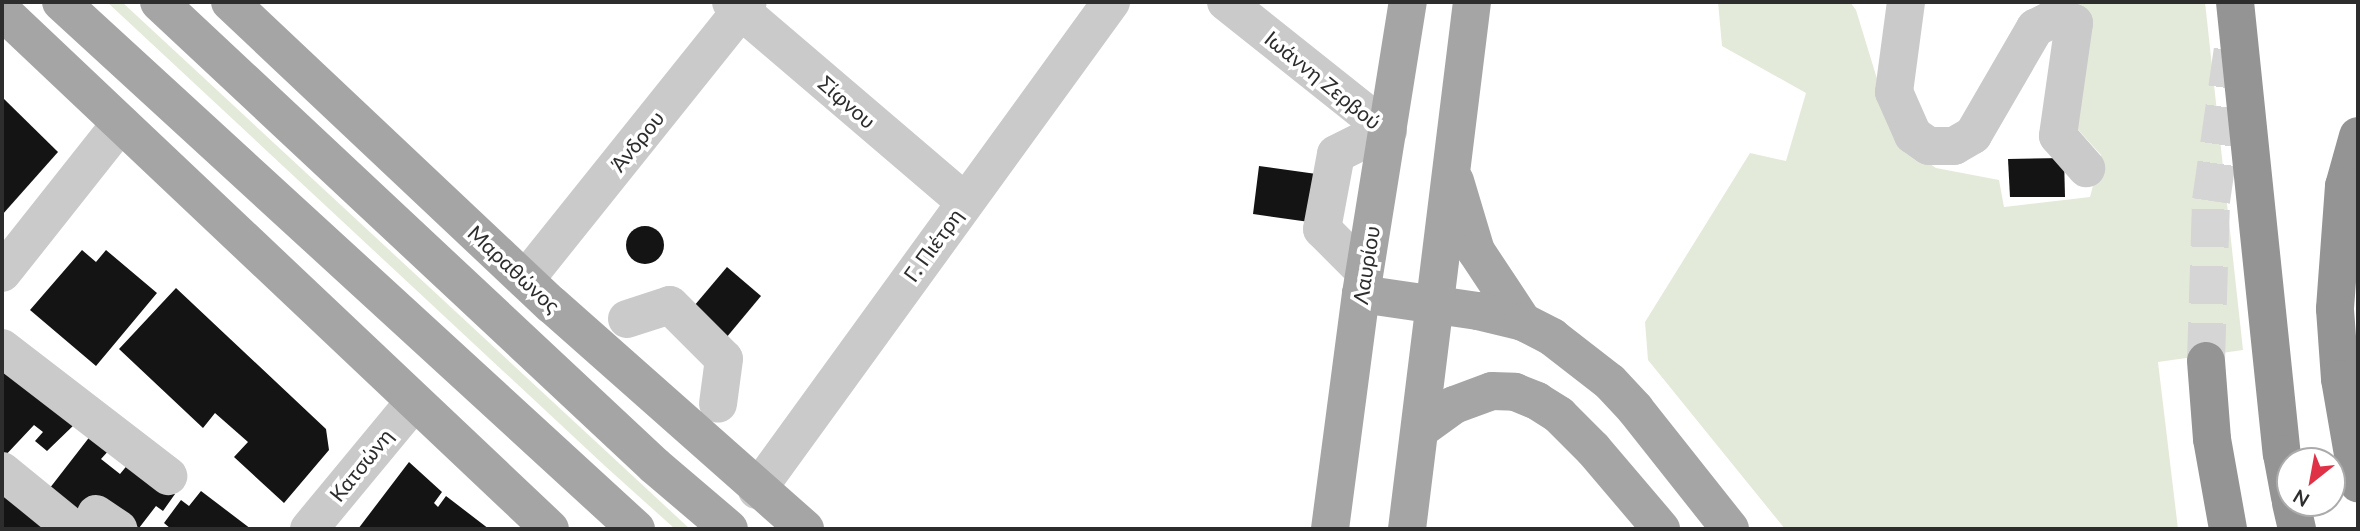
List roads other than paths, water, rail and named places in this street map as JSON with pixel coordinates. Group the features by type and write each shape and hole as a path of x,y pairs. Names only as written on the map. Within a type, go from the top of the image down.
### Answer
{"highway":[{"path":"2235,2 2284,447"},
{"path":"2358,136 2344,186 2335,309 2340,379 2358,483"},
{"path":"2206,361 2212,439 2228,529"}],"main road":[{"path":"61,2 636,529"},
{"path":"159,2 654,466 729,529"},
{"name":"Μαραθώνος","path":"230,2 525,280 757,490 805,529"},
{"name":"Λαυρίου","path":"1330,529 1363,282 1408,2"},
{"path":"1407,529 1472,2"},
{"path":"2,11 550,529"},
{"path":"1452,160 1459,203 1476,251 1523,322"},
{"path":"1363,282 1433,302 1523,322 1562,344 1610,382 1730,529"},
{"path":"1421,429 1454,405 1492,391 1515,392 1559,415 1661,529"}],"street":[{"name":"Γ. Πιέτρη","path":"757,490 964,201 1111,2"},
{"name":"Ιωάννη Ζερβού","path":"1226,2 1387,130"},
{"path":"1906,2 1894,92 1913,135 1929,146 1954,146 1973,135 2035,28 2057,17 2074,23 2058,135 2086,168"},
{"name":"Άνδρου","path":"525,280 740,5"},
{"name":"Σίφνου","path":"740,5 964,201"},
{"path":"2,273 121,123"},
{"path":"627,319 670,305 724,359 718,404"},
{"path":"2,348 168,476"},
{"name":"Κατσώνη","path":"309,529 414,402"},
{"path":"2,471 94,523"}],"tunnel":[{"path":"2206,361 2211,201 2234,41"}]}
